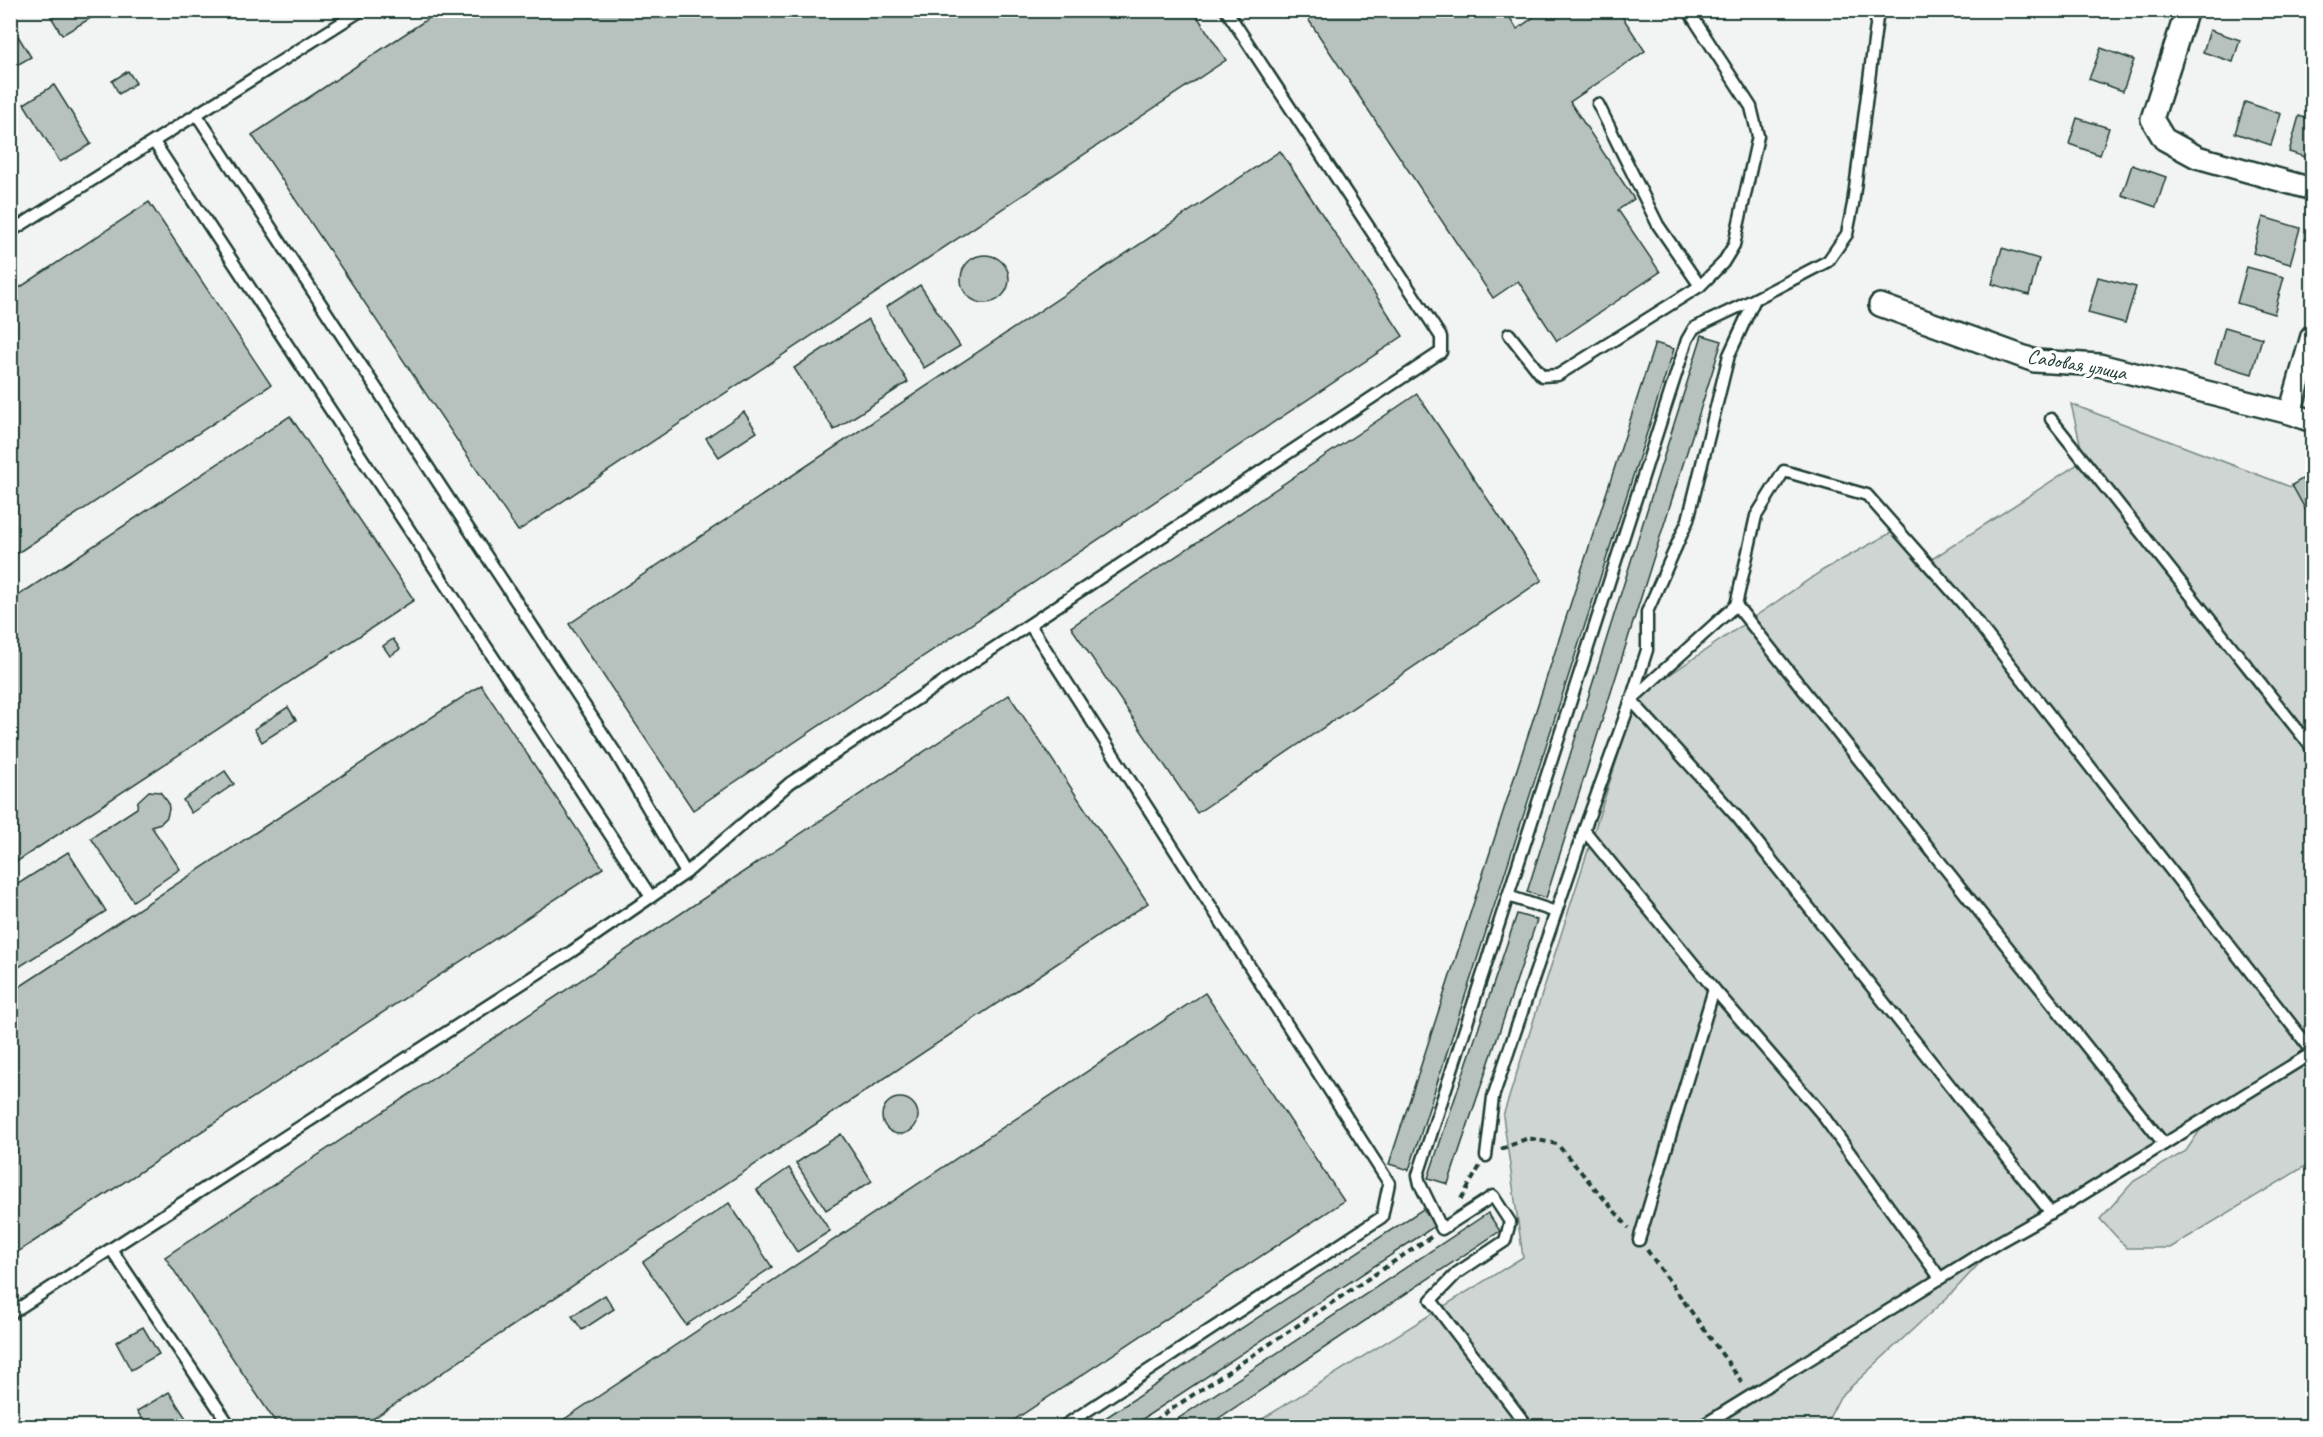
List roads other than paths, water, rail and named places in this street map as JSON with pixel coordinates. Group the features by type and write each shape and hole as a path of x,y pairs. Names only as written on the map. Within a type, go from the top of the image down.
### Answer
{"street":[{"path":"2187,10 2152,119 2164,139 2197,157 2313,189"},
{"name":"Садовая улица","path":"1880,305 2035,361 2099,365 2290,413 2313,421"},
{"path":"2290,413 2313,336"}],"lane":[{"path":"10,232 362,10"},
{"path":"10,1314 571,952 686,873 790,783 1441,352 1441,337 1226,10"},
{"path":"1509,334 1542,376 1558,375 1700,286 1724,263 1734,245 1758,136 1751,107 1688,10"},
{"path":"1527,1426 1431,1300 1457,1273 1504,1241 1510,1222 1493,1196 1442,1229 1420,1184 1418,1175 1687,340 1694,328 1828,261 1847,234 1853,204 1878,10"},
{"path":"1598,104 1658,225 1700,286"},
{"path":"197,114 609,742 686,873"},
{"path":"154,142 651,897"},
{"path":"1486,1156 1493,1097 1631,700 1647,650 1647,612 1688,520 1730,355 1755,299"},
{"path":"2051,419 2313,748"},
{"path":"1631,700 1736,605 1756,516 1784,471 1867,495 1963,604 2313,1052 2051,1213 1940,1278 1702,1426"},
{"path":"1736,605 2164,1144"},
{"path":"1030,625 1389,1183 1382,1217 1065,1426"},
{"path":"1631,700 1738,818 2051,1213"},
{"path":"1584,830 1714,989 1821,1113 1940,1278"},
{"path":"1508,896 1556,912"},
{"path":"1639,1240 1714,989"},
{"path":"111,1249 230,1426"}]}
